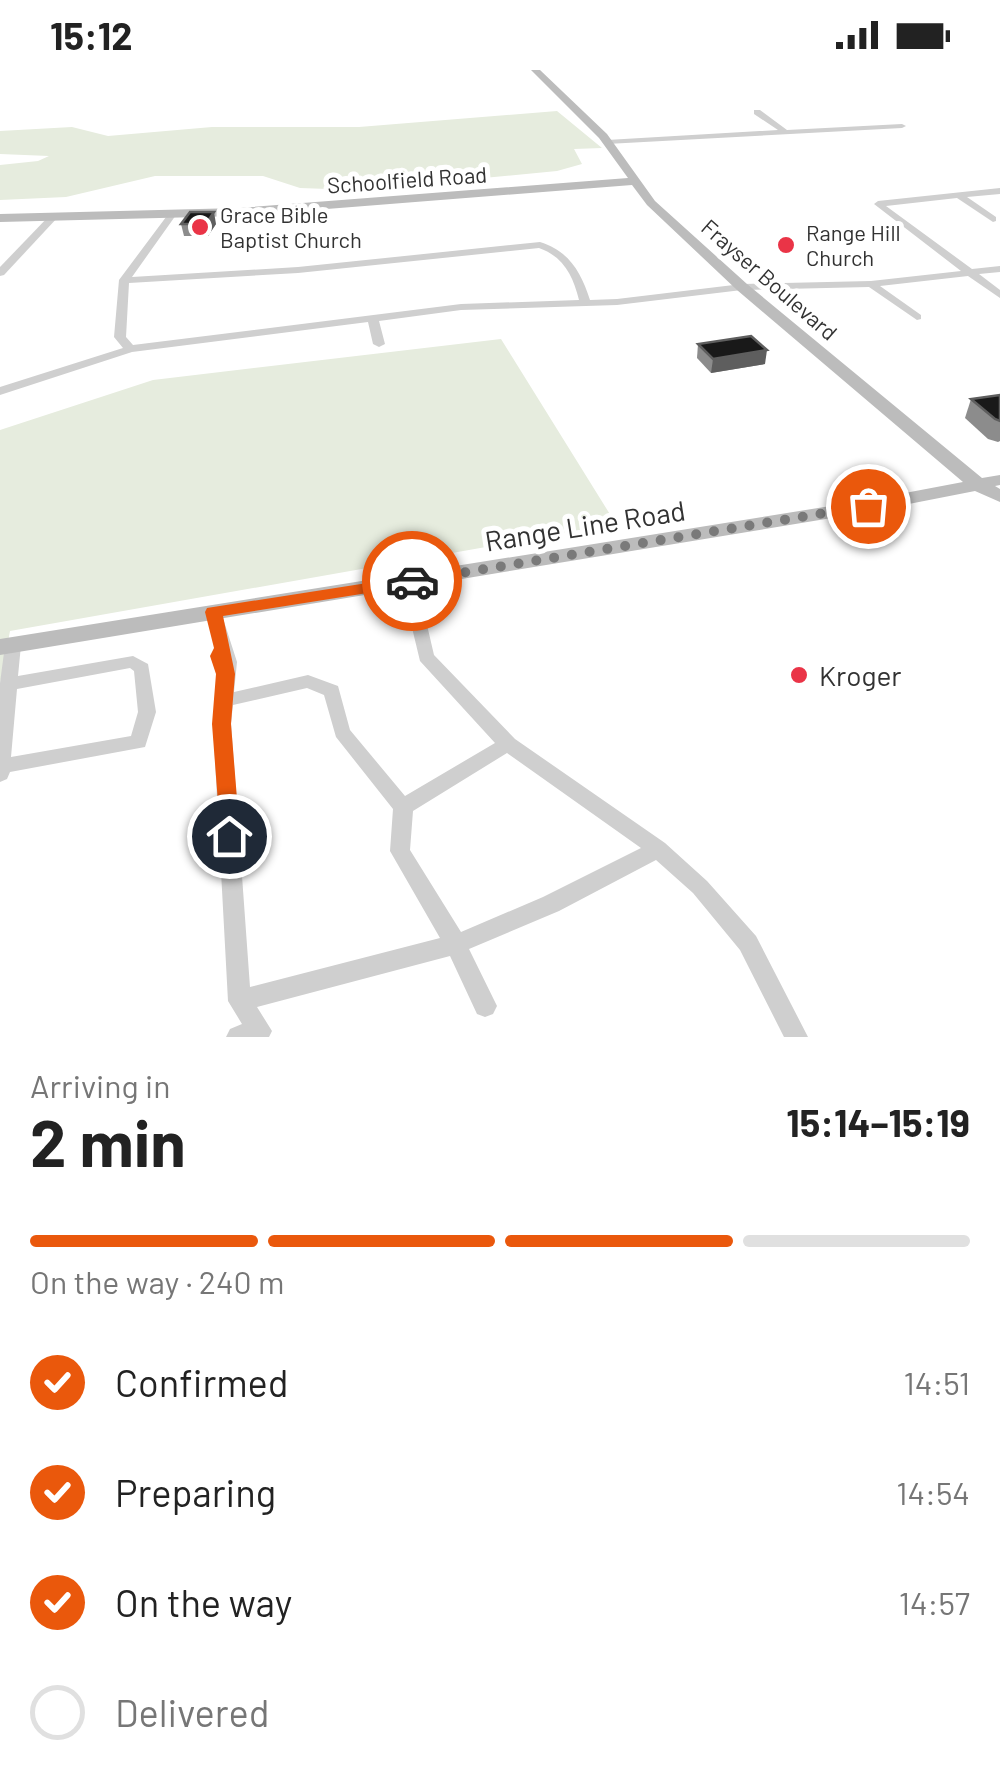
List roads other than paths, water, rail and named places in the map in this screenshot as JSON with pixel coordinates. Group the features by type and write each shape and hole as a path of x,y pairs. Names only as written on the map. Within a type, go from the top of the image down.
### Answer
{"main road":[{"name":"Frayser Boulevard","path":"537,72 608,142 651,204 742,287 990,483 1000,496"},
{"name":"Schoolfield Road","path":"0,218 172,215 638,182"},
{"name":"Range Line Road","path":"6,646 990,483"}],"street":[{"path":"757,112 788,134"},
{"path":"608,142 902,126"},
{"path":"1000,191 878,204 1000,294"},
{"path":"958,195 993,219"},
{"path":"130,349 120,337 124,280 172,215"},
{"path":"0,272 53,217"},
{"path":"124,280 298,270 540,245 561,252 580,280 585,301"},
{"path":"0,392 130,349 461,307 617,302 742,287 871,284 1000,269"},
{"path":"871,284 916,317"},
{"path":"374,320 379,344"},
{"path":"410,582 426,657 508,744 658,849 700,886 748,943 796,1037"},
{"path":"213,612 224,649 220,656 226,700 222,724 239,1001 260,1032 238,1037"},
{"path":"0,774 8,684 6,646"},
{"path":"1,766 139,742 147,712 142,668 133,662 8,684"},
{"path":"226,700 308,681 332,691 342,732 403,807 400,851 456,944 485,1006"},
{"path":"403,807 508,744"},
{"path":"239,1001 456,944 551,904 658,849"}],"place":[{"name":"Grace Bible Baptist Church","path":"200,227"},
{"name":"Range Hill Church","path":"786,245"},
{"name":"Kroger","path":"799,675"}]}
